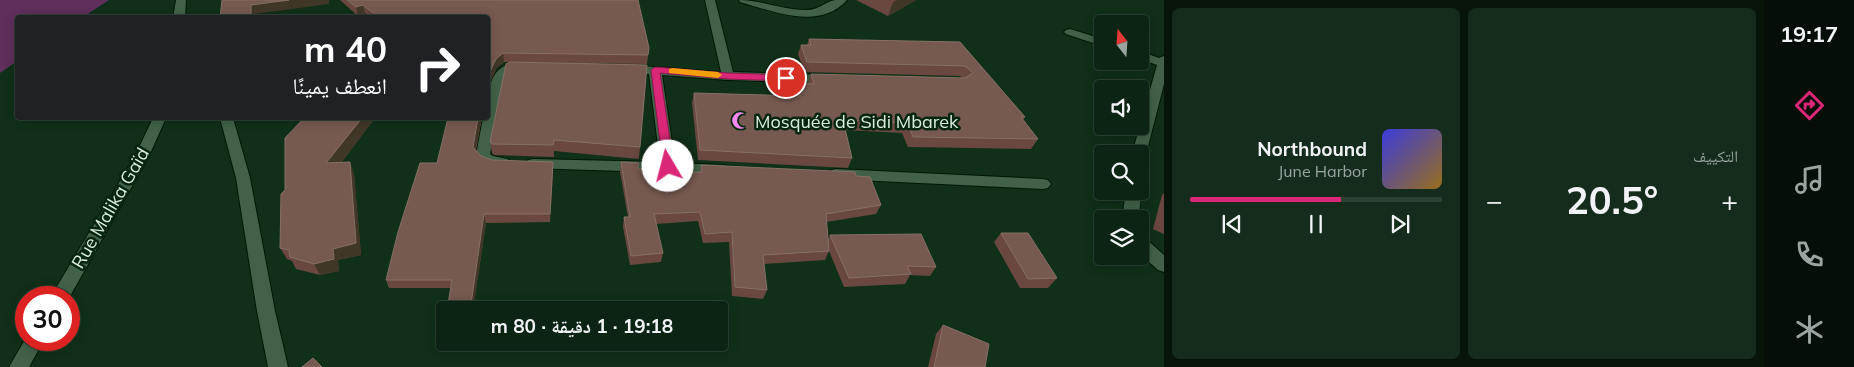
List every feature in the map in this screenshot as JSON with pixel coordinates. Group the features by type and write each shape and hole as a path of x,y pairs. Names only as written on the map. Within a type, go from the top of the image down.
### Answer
{"street":[{"path":"179,15 181,0"},
{"path":"710,0 728,76"},
{"path":"744,0 786,12 804,14 820,12 842,0"},
{"path":"1070,32 1094,40"},
{"path":"1141,145 1164,61 1149,57"},
{"path":"490,118 497,81 501,72 508,67 537,68"},
{"path":"616,69 728,76 844,79"},
{"path":"655,70 668,166"},
{"name":"Rue Malika Gaïd","path":"66,286 142,156 158,120"},
{"path":"227,120 243,178 266,311 278,367"},
{"path":"490,120 483,156 489,161 502,163 668,166 738,170"},
{"path":"826,174 1043,184"},
{"path":"1149,252 1164,265"},
{"path":"19,367 28,351"}],"shaded area":[{"path":"0,0 109,0 86,15 15,15 15,62 0,73"}],"building":[{"path":"222,0 289,0 251,5 251,15 220,15"},
{"path":"347,0 638,0 649,48 648,55 503,53 496,59 490,72 490,15 376,15 363,5 356,7"},
{"path":"809,39 960,42 1025,117 1021,117 1038,139 913,137 907,123 843,120 852,158 700,150 694,93 800,96 797,83 814,84 811,74 965,78 973,73 965,66 807,62 801,45 811,45"},
{"path":"510,62 647,65 640,147 554,140 553,145 492,144 490,142 506,64"},
{"path":"302,120 360,120 326,163 350,162 356,243 333,249 334,259 314,264 290,257 289,250 280,248 281,194 285,190 285,138"},
{"path":"448,120 478,120 473,147 481,156 492,160 553,162 550,214 484,214 471,301 448,301 452,280 386,280 398,232 420,163 437,163"},
{"path":"621,162 639,163 638,169 656,168 657,174 702,172 701,165 855,172 856,176 870,177 881,205 826,214 829,251 763,255 767,290 735,287 732,232 705,234 700,212 654,214 663,253 631,256 624,217 630,217"},
{"path":"1001,233 1028,233 1057,278 1028,279"},
{"path":"921,234 936,267 907,266 911,274 849,278 830,235"},
{"path":"943,325 989,344 985,367 934,367"},
{"path":"313,358 322,367 302,367"}],"slow traffic":[{"path":"672,71 718,75"}],"place":[{"name":"Mosquée de Sidi Mbarek","path":"741,121"}],"route":[{"path":"668,166 655,70 728,76 786,78"}]}
